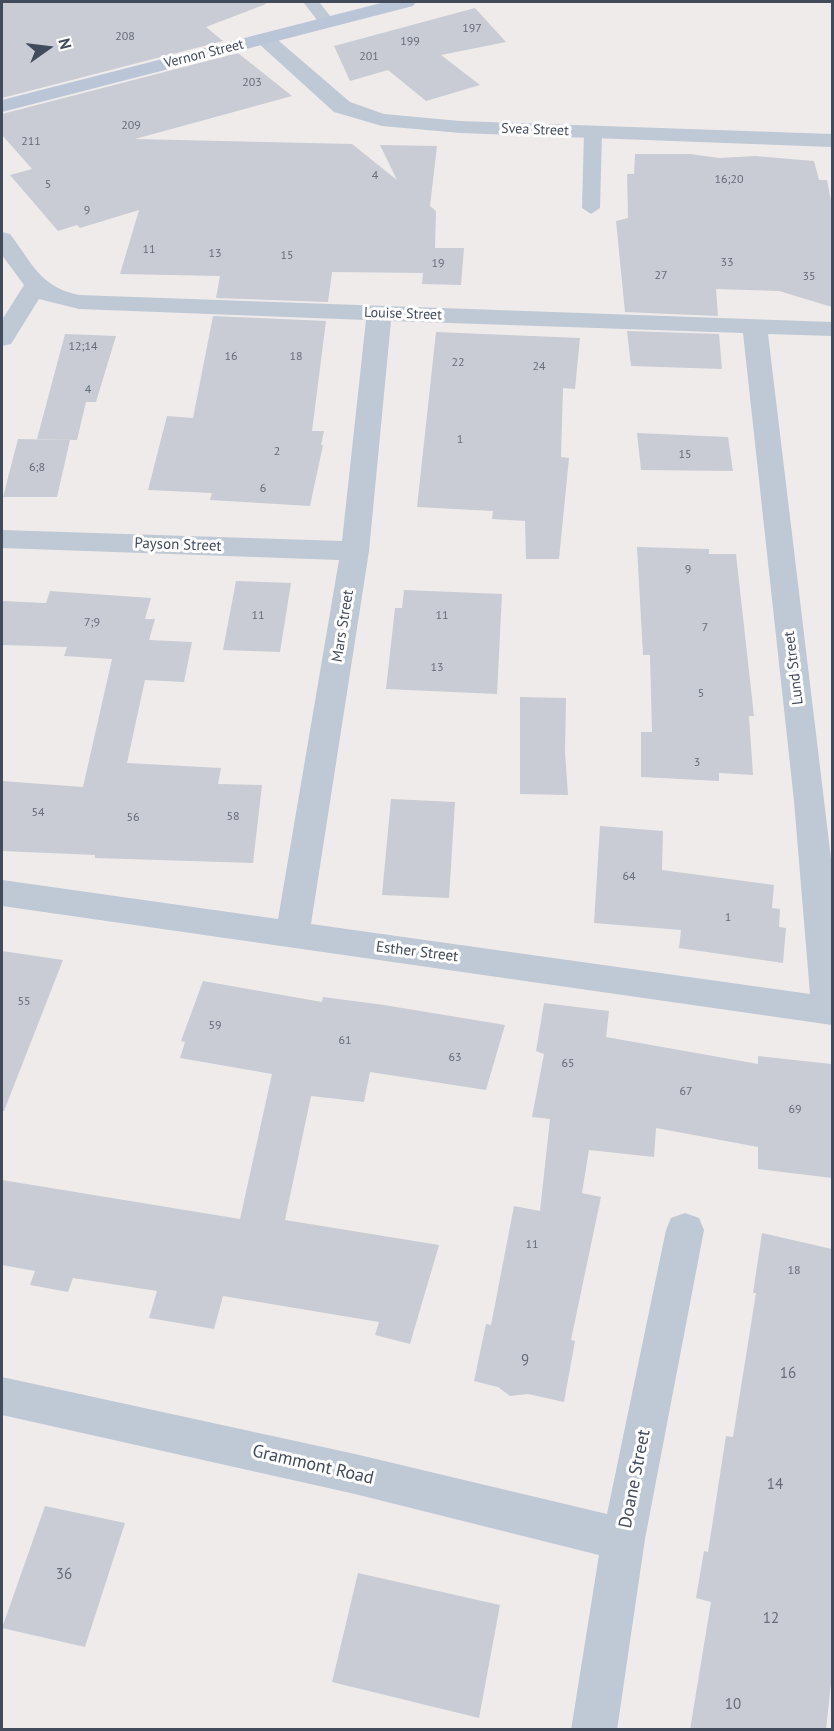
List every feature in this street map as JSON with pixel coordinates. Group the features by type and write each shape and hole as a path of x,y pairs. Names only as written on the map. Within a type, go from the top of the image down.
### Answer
{"street":[{"name":"Vernon Street","path":"2,106 265,39 395,2"},
{"name":"Svea Street","path":"265,39 333,100 356,114 408,123 593,133 832,141"},
{"name":"Louise Street","path":"2,239 36,285 50,296 79,302 832,329"},
{"path":"2,339 36,285"},
{"name":"Mars Street","path":"292,936 355,551 380,314"},
{"name":"Lund Street","path":"755,327 810,801 831,1010"},
{"name":"Payson Street","path":"2,539 355,551"},
{"name":"Esther Street","path":"2,893 292,936 496,962 831,1010"},
{"name":"Doane Street","path":"594,1730 623,1539 685,1230"},
{"name":"Grammont Road","path":"2,1396 356,1474 623,1539"}],"lane":[{"path":"311,2 327,22"},
{"path":"591,208 593,133"}],"building":[{"path":"2,2 265,2 266,4 206,27 223,41 2,98"},
{"path":"475,8 506,42 441,55 480,85 426,101 388,70 350,81 334,46"},
{"path":"238,53 292,96 135,139 352,144 397,180 380,145 437,146 430,206 436,211 435,248 464,248 461,285 422,284 423,273 332,272 328,302 216,298 220,276 120,274 139,210 80,228 77,225 58,231 10,175 32,169 2,135 2,114"},
{"path":"635,154 690,154 719,158 755,156 814,161 819,180 827,180 832,206 832,307 779,291 716,289 718,316 625,312 616,221 628,218 627,174 634,174"},
{"path":"213,316 326,321 312,431 324,431 321,445 323,445 310,506 210,500 212,493 148,490 167,416 193,418"},
{"path":"627,331 719,334 722,369 631,366"},
{"path":"436,332 580,338 575,389 563,388 561,457 569,458 559,559 526,559 525,521 492,519 493,511 417,507"},
{"path":"65,334 116,336 96,402 86,402 77,440 37,439"},
{"path":"637,433 728,437 733,471 641,470"},
{"path":"18,439 70,440 57,497 3,497"},
{"path":"637,547 709,549 709,554 736,554 754,716 749,716 753,775 719,773 719,781 641,777 641,732 652,732 650,655 643,655"},
{"path":"236,581 291,583 280,652 223,650"},
{"path":"404,590 502,594 497,694 386,689 395,608 402,608"},
{"path":"50,591 151,598 145,619 155,619 149,640 192,642 184,682 145,680 127,763 221,768 218,784 262,785 253,863 95,858 95,855 2,851 2,781 83,787 112,659 64,656 67,647 2,645 2,601 46,603"},
{"path":"520,697 566,698 565,752 568,795 520,794"},
{"path":"391,799 455,802 449,898 382,895"},
{"path":"600,826 663,831 662,870 774,885 772,908 780,909 779,927 786,928 783,963 679,948 681,930 594,923"},
{"path":"2,951 63,960 4,1111 2,1111"},
{"path":"203,981 322,1002 323,997 505,1025 486,1090 370,1072 364,1102 311,1096 285,1220 439,1245 410,1344 375,1335 379,1322 223,1296 214,1329 149,1318 157,1291 73,1278 68,1292 30,1285 35,1271 2,1265 2,1180 240,1219 272,1074 180,1058 185,1042 181,1041"},
{"path":"544,1003 609,1011 606,1037 758,1064 758,1056 831,1064 832,1178 758,1169 758,1147 656,1128 654,1157 589,1150 582,1193 601,1197 571,1340 575,1341 564,1402 528,1394 510,1396 498,1387 474,1381 486,1324 491,1325 514,1206 540,1211 550,1119 532,1117 544,1054 536,1051"},
{"path":"762,1233 832,1249 832,1674 826,1730 690,1730 711,1602 696,1598 704,1551 708,1552 726,1436 733,1437 756,1293 753,1293"},
{"path":"45,1506 125,1523 85,1647 2,1628"},
{"path":"358,1573 500,1605 479,1718 332,1682"}]}
